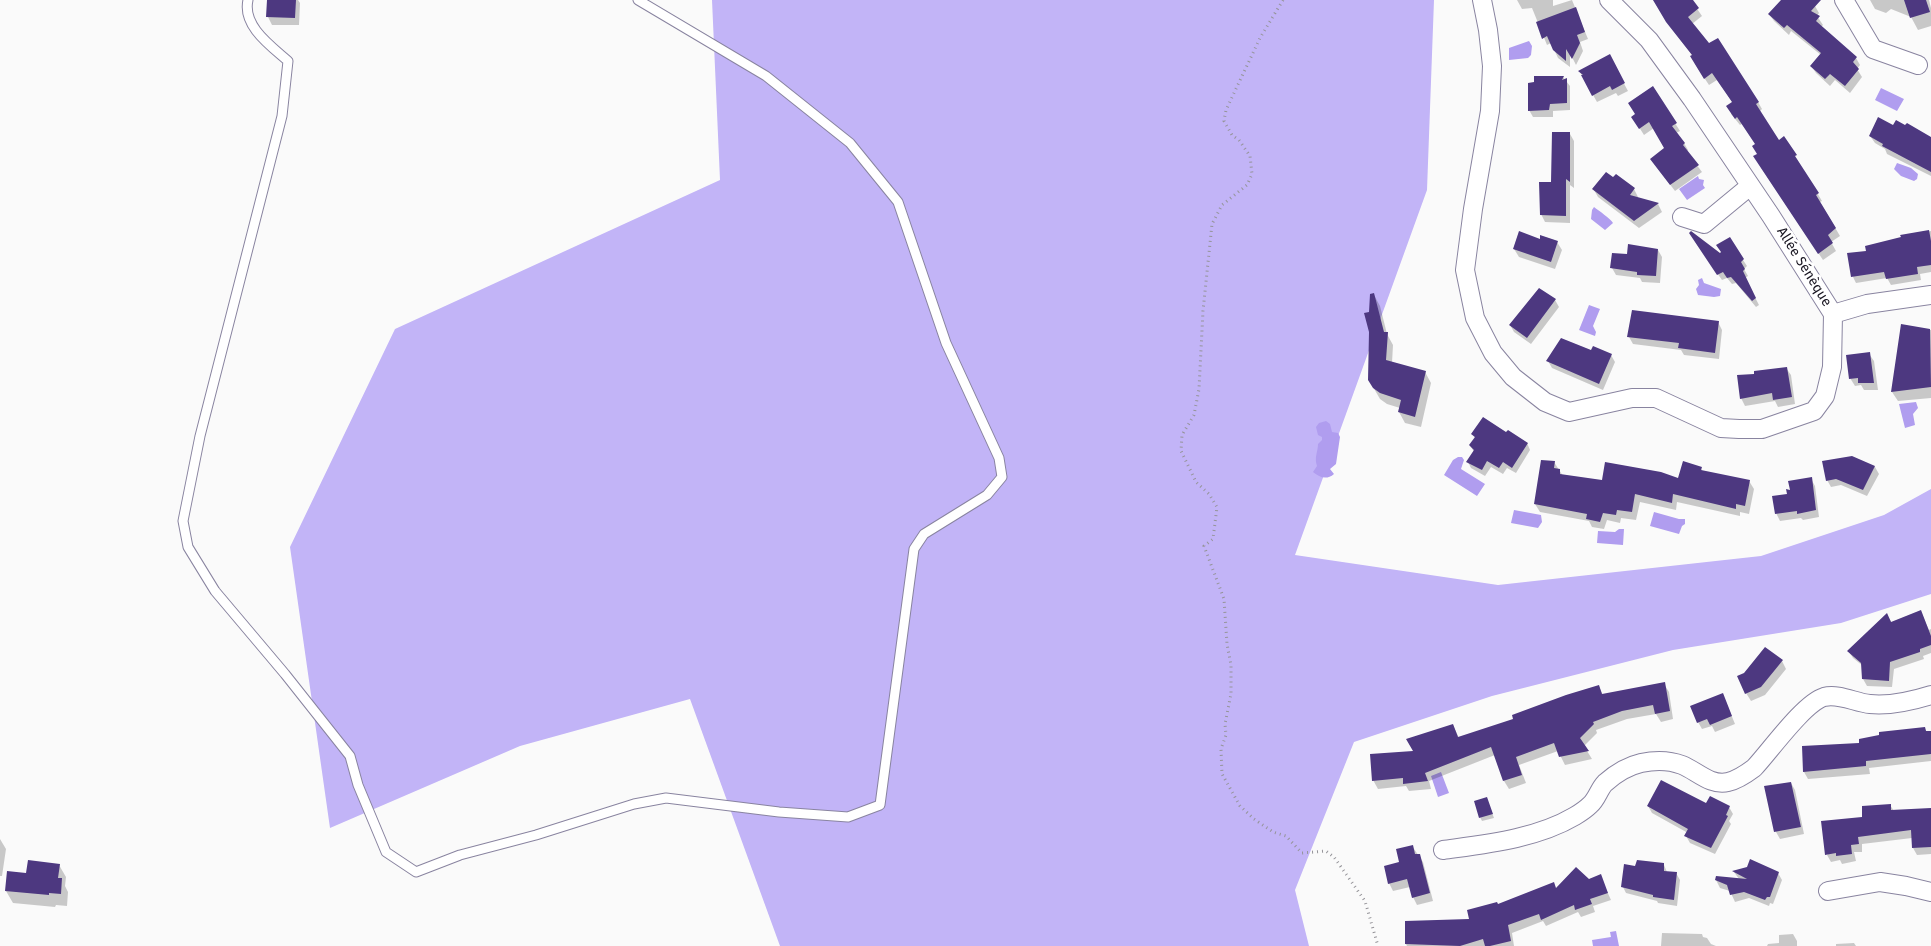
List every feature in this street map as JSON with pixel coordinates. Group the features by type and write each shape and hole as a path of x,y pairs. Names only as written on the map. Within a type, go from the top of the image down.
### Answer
{"street":[{"name":"Allée Sénèque","path":"1482,0 1492,66 1490,112 1472,209 1464,270 1476,318 1493,353 1513,377 1545,402 1569,412 1632,398 1656,398 1721,428 1762,429 1814,411 1825,396 1832,367 1833,314 1802,263 1692,99 1649,40 1609,0"},
{"path":"1844,0 1873,49 1918,65"},
{"path":"1682,217 1704,224 1750,186"},
{"path":"1833,314 1867,304 1931,295"},
{"path":"1443,850 1523,836 1568,820 1591,805 1604,784 1622,770 1640,763 1658,760 1668,762 1682,766 1714,782 1727,783 1744,776 1754,768 1805,709 1825,697 1844,698 1870,704 1910,701 1931,695"},
{"path":"1828,891 1880,882 1931,892"}],"lane":[{"path":"248,0 248,19 266,42 288,61 282,116 200,436 183,521 188,547 215,591 285,674 350,756 358,785 386,852 416,872 460,855 536,835 634,804 666,798 778,812 848,817 880,805 914,550 924,534 987,495 1002,477 999,458 946,343 898,202 850,143 766,76 638,0"}],"path":[{"path":"1283,0 1260,38 1226,110 1224,122 1232,135 1239,140 1250,156 1252,174 1248,185 1222,205 1212,224 1203,311 1199,389 1194,415 1182,435 1182,451 1196,482 1209,494 1217,507 1213,539 1204,546 1224,599 1227,644 1231,664 1231,694 1225,724 1226,735 1221,749 1222,774 1240,806 1254,819 1273,832 1286,836 1302,853 1326,852 1334,857 1365,901 1378,946"}],"shaded area":[{"path":"712,0 1434,0 1427,190 1295,555 1498,585 1761,556 1884,515 1931,489 1931,594 1841,623 1673,650 1492,696 1354,742 1295,890 1309,946 780,946 690,699 520,746 330,828 290,547 395,329 720,180"},
{"path":"1529,41 1532,46 1531,55 1528,58 1509,60 1509,48"},
{"path":"1881,88 1904,99 1897,111 1875,100"},
{"path":"1897,163 1911,168 1918,174 1917,179 1914,181 1901,176 1894,169"},
{"path":"1698,176 1699,179 1704,180 1703,185 1705,188 1687,200 1679,189"},
{"path":"1594,207 1613,223 1605,230 1591,219"},
{"path":"1702,278 1704,283 1721,289 1720,296 1698,295 1696,289 1699,285 1698,280"},
{"path":"1589,305 1600,309 1593,326 1596,332 1595,336 1579,330"},
{"path":"1916,402 1918,408 1913,414 1915,425 1905,428 1899,404"},
{"path":"1326,421 1330,424 1332,432 1338,433 1340,437 1336,464 1330,469 1334,474 1326,478 1318,476 1313,472 1317,466 1318,444 1322,440 1322,437 1318,435 1316,427 1319,423"},
{"path":"1462,457 1464,460 1461,469 1485,484 1477,496 1444,475 1453,460"},
{"path":"1514,510 1541,515 1542,522 1538,528 1511,523"},
{"path":"1654,512 1685,519 1685,524 1682,526 1679,534 1650,526"},
{"path":"1619,529 1624,529 1623,545 1597,543 1598,531 1615,532"},
{"path":"1441,772 1449,793 1438,797 1431,776"},
{"path":"1616,931 1619,946 1593,946 1592,940 1611,937 1610,932"}],"building":[{"path":"267,0 296,0 295,18 266,17"},
{"path":"1653,0 1693,0 1699,8 1688,17 1709,43 1718,38 1759,102 1756,104 1779,140 1784,136 1797,155 1795,156 1819,193 1816,195 1836,228 1828,235 1833,243 1818,254 1753,156 1757,154 1752,146 1755,144 1737,117 1735,119 1726,106 1732,102 1712,73 1704,79 1690,56 1692,55 1666,22"},
{"path":"1781,0 1821,0 1811,11 1820,16 1816,21 1857,57 1853,62 1859,69 1845,86 1830,74 1825,79 1810,66 1821,53 1787,25 1784,28 1768,14"},
{"path":"1904,0 1926,0 1930,12 1910,18"},
{"path":"1576,7 1585,32 1577,35 1580,43 1572,59 1566,49 1566,61 1553,50 1547,36 1542,39 1536,22"},
{"path":"1610,54 1625,83 1612,90 1610,86 1592,96 1581,75 1583,75 1578,71"},
{"path":"1534,76 1564,76 1562,80 1567,78 1567,103 1550,104 1549,110 1528,111 1528,83 1534,82"},
{"path":"1653,86 1677,123 1672,126 1685,143 1683,145 1699,165 1670,185 1650,159 1664,148 1649,122 1639,129 1631,117 1635,114 1628,103"},
{"path":"1878,117 1893,125 1896,120 1905,125 1907,123 1931,137 1931,172 1882,146 1883,144 1869,136"},
{"path":"1552,132 1570,132 1570,182 1566,179 1566,216 1540,215 1539,182 1551,182"},
{"path":"1606,172 1613,177 1616,174 1635,188 1630,195 1659,203 1634,221 1592,189"},
{"path":"1929,230 1931,265 1917,267 1918,274 1886,279 1884,272 1851,277 1847,253 1866,251 1865,246 1901,237 1900,235"},
{"path":"1519,231 1540,239 1540,235 1558,241 1551,262 1513,249"},
{"path":"1691,231 1720,253 1716,245 1730,237 1744,259 1741,262 1745,269 1743,271 1756,298 1752,301 1731,277 1727,278 1723,272 1717,275 1689,233"},
{"path":"1628,244 1658,249 1656,276 1637,275 1637,272 1610,268 1612,253 1627,254"},
{"path":"1539,288 1556,299 1527,338 1509,325"},
{"path":"1374,293 1384,332 1388,332 1386,360 1426,371 1415,417 1398,412 1401,400 1380,393 1373,388 1368,380 1369,332 1364,313 1369,312 1370,294"},
{"path":"1632,310 1719,321 1715,353 1678,348 1679,343 1627,337"},
{"path":"1901,324 1930,329 1931,387 1891,392"},
{"path":"1561,338 1591,350 1593,346 1612,354 1599,384 1546,361"},
{"path":"1870,352 1874,383 1858,383 1858,378 1849,379 1846,355"},
{"path":"1787,367 1792,397 1773,400 1772,393 1740,399 1737,375 1754,374 1754,371"},
{"path":"1483,417 1528,443 1512,468 1503,462 1499,468 1487,461 1482,470 1466,462 1474,450 1469,445 1475,437 1471,434"},
{"path":"1852,456 1875,466 1863,490 1836,479 1826,481 1822,461"},
{"path":"1541,460 1555,461 1554,468 1560,469 1560,474 1602,480 1605,462 1661,472 1678,478 1683,461 1702,467 1701,470 1750,480 1745,506 1736,504 1736,509 1673,494 1672,503 1635,494 1632,512 1617,510 1616,515 1603,513 1600,522 1586,519 1587,514 1534,504"},
{"path":"1812,477 1816,510 1797,514 1797,511 1775,514 1772,496 1787,494 1786,489 1790,490 1788,481"},
{"path":"1921,610 1931,636 1931,645 1920,649 1920,652 1890,662 1889,681 1862,679 1861,663 1847,651 1887,613 1891,622"},
{"path":"1765,647 1783,660 1761,687 1745,694 1737,676 1744,673"},
{"path":"1665,682 1670,711 1655,714 1653,705 1622,711 1593,722 1594,724 1580,738 1589,751 1559,757 1554,743 1516,757 1522,775 1503,781 1491,747 1425,773 1428,781 1403,784 1403,778 1372,781 1370,754 1413,751 1406,739 1453,724 1458,737 1513,719 1512,715 1599,685 1602,694"},
{"path":"1723,693 1732,716 1710,725 1707,719 1697,723 1690,706"},
{"path":"1925,727 1926,731 1931,731 1931,754 1866,761 1866,766 1803,772 1802,746 1859,743 1859,739 1879,735 1879,732"},
{"path":"1661,780 1706,803 1710,796 1730,806 1726,815 1728,816 1711,848 1684,836 1688,829 1647,806"},
{"path":"1791,782 1801,827 1774,832 1764,786"},
{"path":"1487,797 1493,814 1479,818 1474,801"},
{"path":"1891,804 1891,810 1931,808 1931,847 1912,848 1911,830 1858,837 1859,844 1851,845 1852,854 1836,856 1836,853 1825,855 1821,821 1862,817 1862,806"},
{"path":"1413,845 1415,854 1420,854 1430,893 1412,898 1407,879 1388,884 1384,866 1399,862 1396,849"},
{"path":"1750,859 1779,872 1770,897 1767,897 1765,900 1744,892 1730,895 1727,885 1715,880 1716,876 1747,879 1732,871 1747,867"},
{"path":"28,860 60,864 58,878 62,878 61,894 49,893 49,895 5,891 7,871 26,873"},
{"path":"1637,860 1664,863 1664,871 1677,872 1674,900 1653,897 1653,895 1621,887 1624,864 1635,866"},
{"path":"1576,867 1589,879 1601,874 1608,893 1590,899 1592,904 1575,910 1574,905 1541,920 1539,914 1508,925 1511,941 1490,946 1485,946 1483,939 1460,946 1405,944 1405,921 1469,919 1467,910 1497,902 1498,904 1554,882 1556,888"}]}
